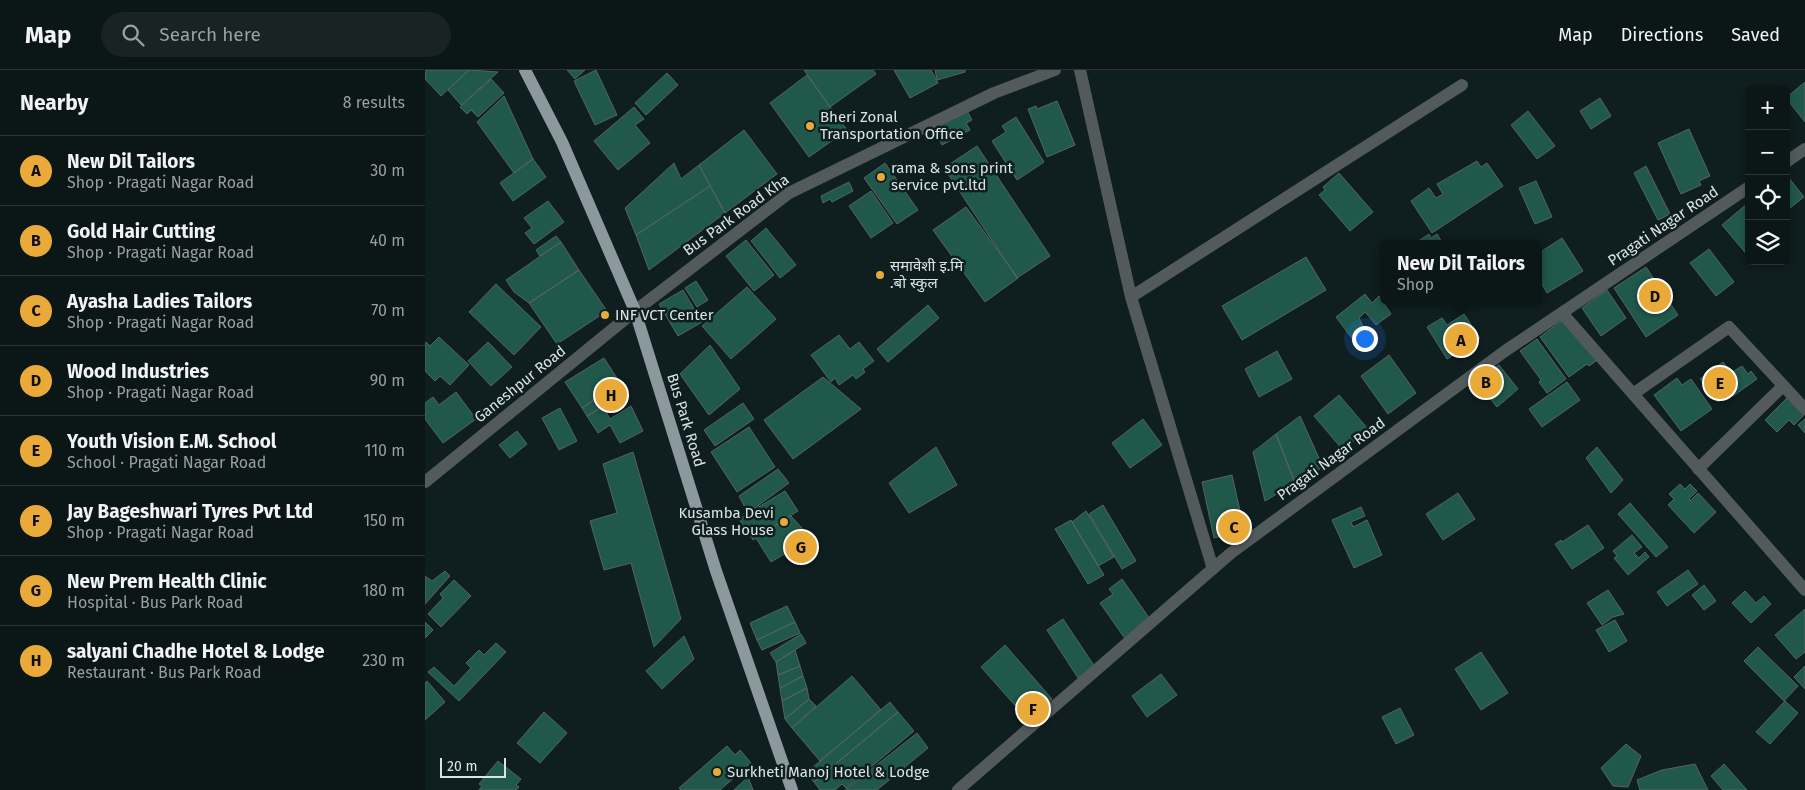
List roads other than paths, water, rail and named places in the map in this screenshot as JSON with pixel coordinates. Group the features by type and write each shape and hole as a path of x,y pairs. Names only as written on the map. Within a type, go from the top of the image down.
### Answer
{"main road":[{"name":"Bus Park Road","path":"525,70 562,142 635,311 716,571 792,790"}],"street":[{"name":"Bus Park Road Kha","path":"635,311 789,193 994,93 1055,70"},
{"path":"1080,70 1131,297 1213,569"},
{"path":"1131,297 1462,84"},
{"path":"1790,159 1805,149"},
{"name":"Pragati Nagar Road","path":"958,790 1213,569 1505,351 1745,190"},
{"name":"Ganeshpur Road","path":"425,482 635,311"},
{"path":"1562,313 1805,590"},
{"path":"1633,394 1729,327 1805,409"},
{"path":"1698,469 1783,386"}],"place":[{"name":"Bheri Zonal Transportation Office","path":"810,126"},
{"name":"rama & sons print service pvt.ltd","path":"881,177"},
{"name":"समावेशी इ.मि .बाे स्कुल","path":"880,275"},
{"name":"Wood Industries","path":"1655,296"},
{"name":"INF VCT Center","path":"605,315"},
{"name":"New Dil Tailors","path":"1461,340"},
{"name":"Gold Hair Cutting","path":"1486,382"},
{"name":"Youth Vision E.M. School","path":"1720,383"},
{"name":"salyani Chadhe Hotel & Lodge","path":"611,395"},
{"name":"Kusamba Devi Glass House","path":"784,522"},
{"name":"Ayasha Ladies Tailors","path":"1234,527"},
{"name":"New Prem Health Clinic","path":"801,547"},
{"name":"Jay Bageshwari Tyres Pvt Ltd","path":"1033,709"},
{"name":"Surkheti Manoj Hotel & Lodge","path":"717,772"}]}
